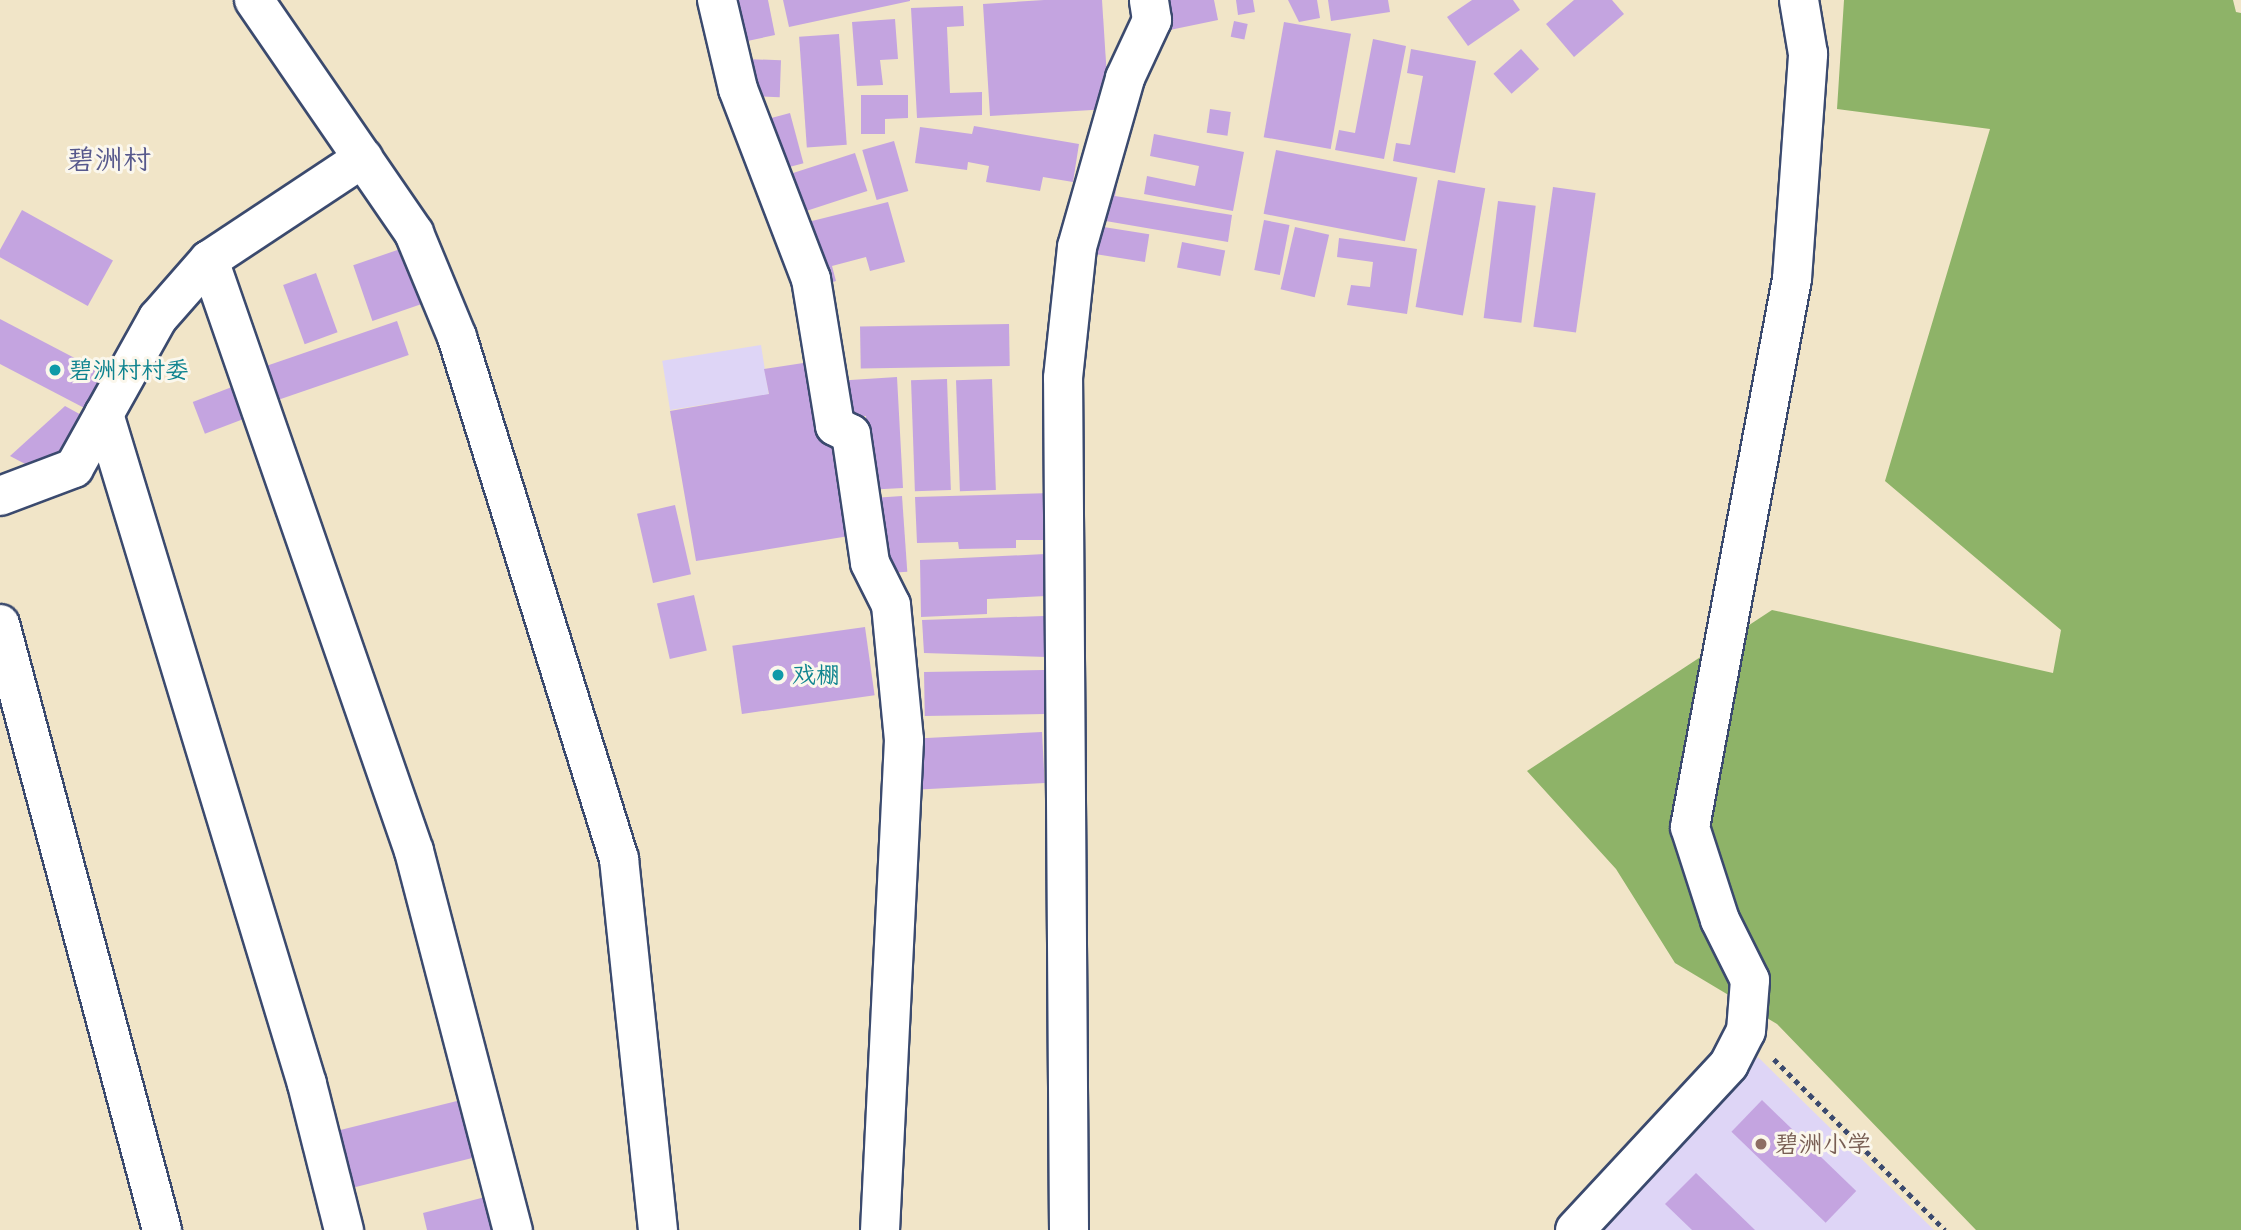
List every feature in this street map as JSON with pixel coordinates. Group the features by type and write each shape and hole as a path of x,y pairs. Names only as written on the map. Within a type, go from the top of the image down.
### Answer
{"street":[{"path":"254,0 414,233 457,337 619,859 658,1230"},
{"path":"717,0 738,89 811,279 835,426 851,434 870,563 891,605 904,740 880,1230"},
{"path":"1069,1230 1063,378 1077,247 1125,78 1152,20 1149,0"},
{"path":"1575,1230 1729,1064 1746,1031 1750,980 1720,920 1690,827 1792,279 1808,54 1799,0"},
{"path":"0,496 74,468 158,318 209,260 363,158"},
{"path":"209,260 414,851 513,1230"},
{"path":"104,414 307,1084 344,1230"},
{"path":"0,624 162,1230"}],"path":[{"path":"1746,1031 1945,1230"}],"shaded area":[{"path":"761,345 769,394 670,410 662,361"},
{"name":"碧洲小学","path":"1758,1057 1934,1230 1595,1230"}],"green space":[{"path":"1844,0 2233,0 2236,12 2241,13 2241,1230 1976,1230 1777,1024 1675,963 1616,869 1527,771 1772,610 2053,673 2061,630 1885,481 1990,129 1837,109"}],"building":[{"path":"729,0 768,0 775,35 738,43"},
{"path":"783,0 910,0 910,1 789,27"},
{"path":"1102,0 1109,109 990,116 983,4"},
{"path":"1159,0 1214,0 1218,20 1165,31"},
{"path":"1236,0 1253,0 1255,12 1238,15"},
{"path":"1288,0 1317,0 1320,18 1299,22"},
{"path":"1328,0 1388,0 1390,12 1331,21"},
{"path":"1472,0 1513,0 1520,10 1468,46 1447,17"},
{"path":"1574,0 1612,0 1624,14 1574,57 1546,24"},
{"path":"963,6 964,26 947,27 950,93 982,92 982,115 917,118 911,8"},
{"path":"895,19 898,59 880,60 883,85 857,86 852,22"},
{"path":"1234,21 1248,24 1244,40 1231,37"},
{"path":"1284,22 1351,34 1331,149 1264,137"},
{"path":"839,34 847,145 807,148 799,37"},
{"path":"1373,39 1406,46 1384,159 1335,150 1339,130 1355,133"},
{"path":"1411,49 1476,61 1455,173 1393,161 1396,143 1410,145 1423,76 1407,73"},
{"path":"1521,49 1539,69 1512,94 1494,74"},
{"path":"745,59 781,60 780,97 744,96"},
{"path":"861,95 908,95 908,118 885,119 885,134 861,134"},
{"path":"1210,109 1231,112 1227,136 1207,133"},
{"path":"790,113 803,163 776,170 763,120"},
{"path":"974,126 1079,144 1073,182 1043,177 1040,191 986,182 989,166 968,162 967,170 915,163 920,127 972,134"},
{"path":"1154,134 1244,152 1233,211 1144,194 1147,176 1195,186 1199,166 1150,156"},
{"path":"894,141 908,191 877,200 862,150"},
{"path":"1276,150 1417,177 1405,241 1264,214"},
{"path":"855,153 867,191 797,214 785,176"},
{"path":"1438,180 1485,188 1463,315 1416,307"},
{"path":"1100,181 1117,184 1115,196 1232,215 1228,242 1094,219"},
{"path":"1553,187 1596,193 1576,333 1533,327"},
{"path":"1498,201 1536,206 1521,323 1484,318"},
{"path":"888,202 905,262 870,271 866,257 832,266 836,281 821,286 804,223"},
{"path":"22,210 113,260 88,306 0,257 0,250"},
{"path":"1264,220 1290,225 1280,275 1254,270"},
{"path":"1091,225 1149,234 1145,262 1087,253"},
{"path":"1295,227 1329,235 1315,297 1281,289"},
{"path":"1339,238 1417,249 1407,314 1347,305 1351,285 1370,287 1373,262 1337,257"},
{"path":"1182,242 1225,250 1220,276 1177,268"},
{"path":"409,246 428,302 372,321 353,265"},
{"path":"316,273 338,332 305,344 283,285"},
{"name":"碧洲村村委","path":"0,319 111,377 92,412 0,364"},
{"path":"397,321 409,355 274,402 262,368"},
{"path":"1009,324 1010,366 861,369 860,327"},
{"path":"823,360 849,536 696,561 670,411 769,394 764,369"},
{"path":"897,377 903,488 865,490 866,416 837,419 835,381"},
{"path":"947,379 951,490 915,491 911,380"},
{"path":"992,379 996,490 960,491 956,380"},
{"path":"245,382 257,414 205,434 193,402"},
{"path":"65,406 94,422 44,474 10,456"},
{"path":"1052,493 1053,540 1016,540 1016,548 959,549 958,542 917,543 915,497"},
{"path":"902,496 907,572 885,573 880,498"},
{"path":"675,505 691,574 653,583 637,514"},
{"path":"1045,554 1046,596 987,599 987,614 921,617 920,560"},
{"path":"694,595 707,651 670,659 657,604"},
{"path":"1044,616 1046,657 924,653 922,620"},
{"path":"865,627 875,695 742,714 732,646"},
{"path":"1044,670 1045,714 925,716 924,672"},
{"path":"1042,732 1045,783 920,789 917,739"},
{"path":"469,1098 483,1155 342,1191 327,1133"},
{"path":"1762,1100 1856,1191 1826,1223 1731,1132"},
{"path":"1696,1173 1755,1230 1692,1230 1665,1204"},
{"path":"493,1195 502,1230 427,1230 423,1213"}],"place":[{"name":"碧洲村村委","path":"55,370"},
{"name":"戏棚","path":"778,675"},
{"name":"碧洲小学","path":"1761,1144"}],"district":[{"name":"碧洲村","path":"109,159"}]}
